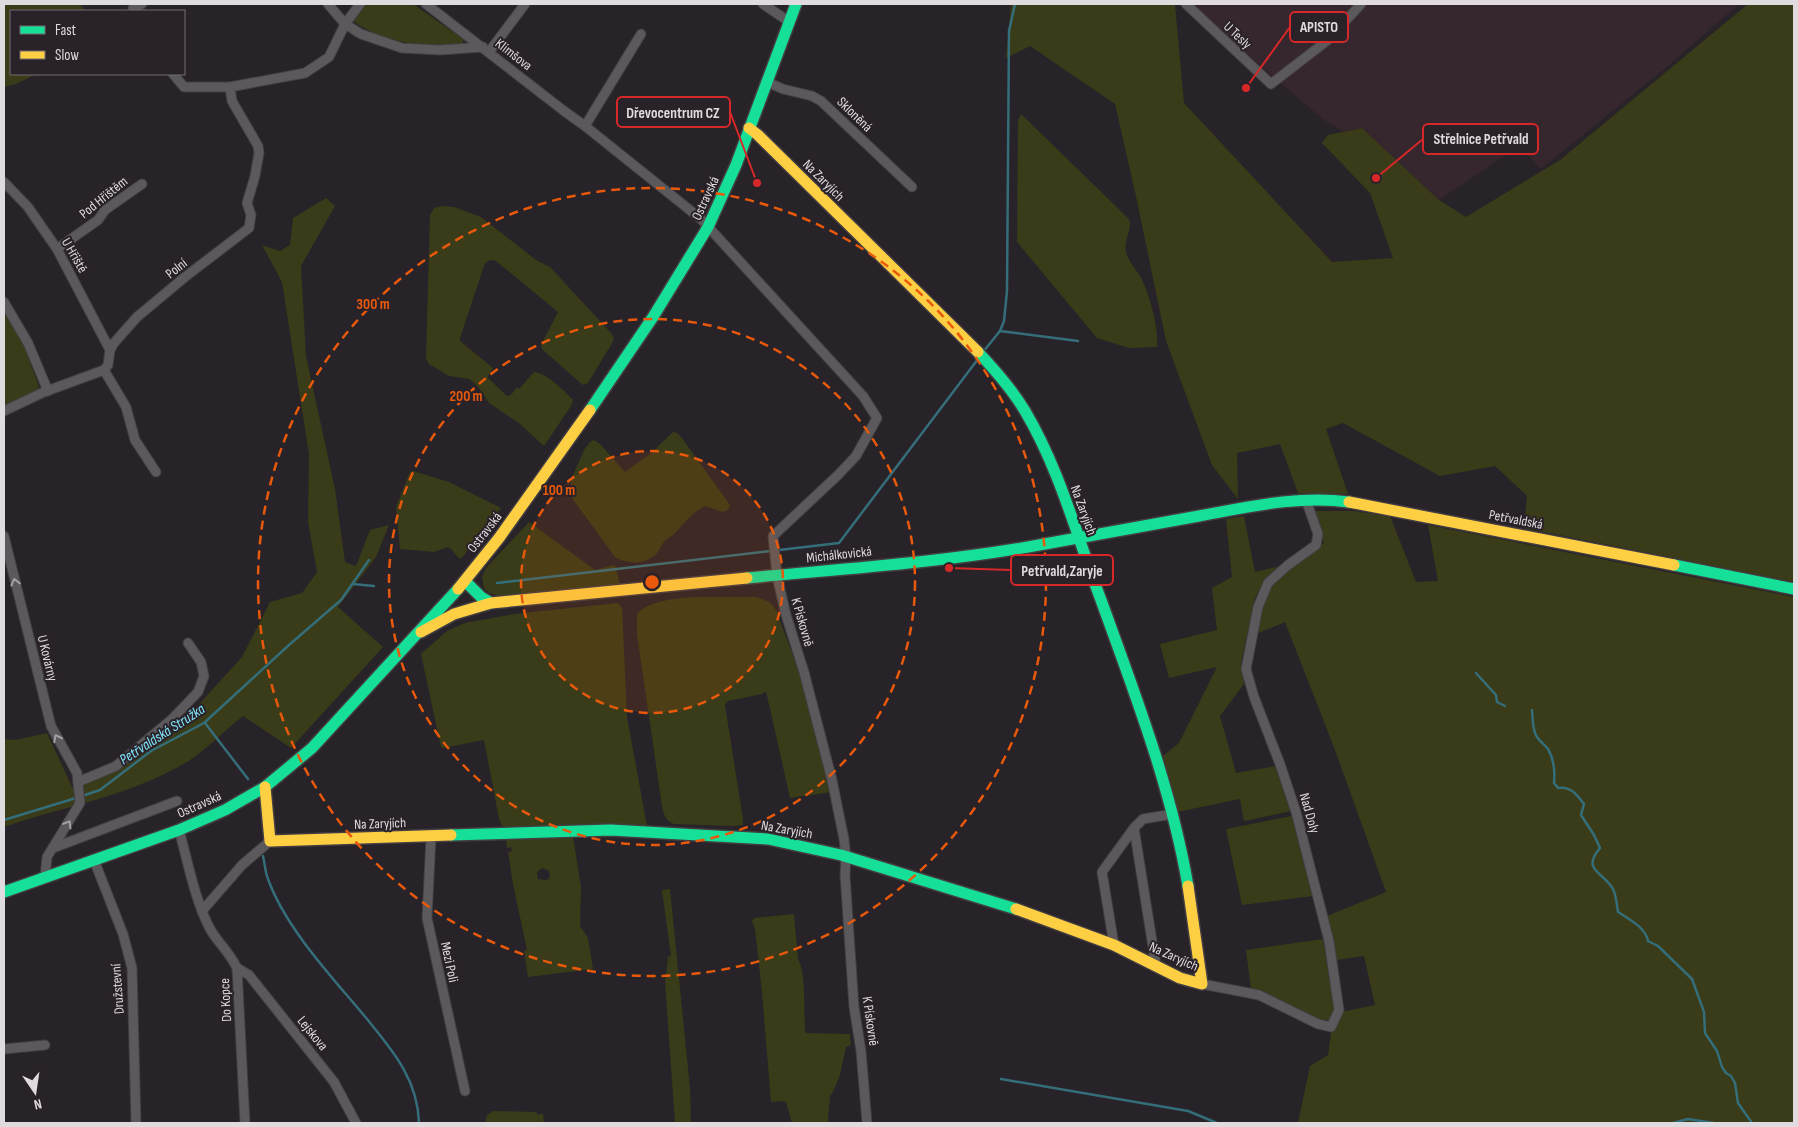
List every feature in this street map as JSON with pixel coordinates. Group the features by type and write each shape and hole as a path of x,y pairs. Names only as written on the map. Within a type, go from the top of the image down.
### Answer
{"street":[{"path":"132,8 142,4"},
{"path":"328,4 345,24 360,34 402,48 440,50 486,50 525,4"},
{"path":"174,75 184,87 230,87 305,73 328,57 345,24 360,4"},
{"name":"Klimšova","path":"426,4 585,126 708,227"},
{"path":"763,4 788,21"},
{"name":"Ostravská","path":"4,892 179,830 225,810 265,787 312,748 461,585 499,538 547,472 653,317 708,227 736,165 788,21 796,4"},
{"name":"U Tesly","path":"1186,4 1271,84 1328,40 1361,4"},
{"path":"585,126 641,34"},
{"name":"Skloněná","path":"767,82 783,89 821,100 912,187"},
{"name":"Polní","path":"104,370 110,359 110,350 121,334 137,317 249,228 251,215 247,204 259,153 258,146 232,101 230,87"},
{"name":"Na Zaryjích","path":"270,841 611,830 768,838 846,857 998,902 1114,945 1180,978 1202,984 1192,913 1173,814 1147,726 1038,434 1010,389 978,351 749,128"},
{"name":"U Hřiště","path":"4,182 28,208 57,249 110,350"},
{"name":"Pod Hřištěm","path":"57,249 98,220 106,210 142,184"},
{"name":"K Pískovně","path":"708,227 863,396 877,418 856,456 773,536 777,576 832,780 846,857 845,875 854,1007 861,1051 868,1123"},
{"path":"4,302 28,342 48,391"},
{"path":"4,411 48,391 104,370 126,407 135,440 156,472"},
{"name":"Petřvaldská","path":"1230,510 1306,500 1334,500 1374,506 1794,589"},
{"name":"Nad Doly","path":"1202,984 1259,995 1318,1024 1331,1027 1339,1010 1329,941 1296,812 1254,697 1246,669 1258,607 1268,583 1288,565 1316,545 1318,534 1306,500"},
{"name":"Michálkovická","path":"417,634 444,619 491,603 930,560 1026,547 1230,510"},
{"name":"U Kovárny","path":"4,536 51,726 76,773 78,782 80,803 48,857 45,878"},
{"path":"461,585 491,603"},
{"path":"461,585 462,598 473,608"},
{"path":"78,782 116,766 171,720 198,692 204,676 202,662 188,642"},
{"path":"202,911 242,864 270,841 265,787"},
{"path":"53,848 177,801"},
{"path":"1114,945 1102,872 1134,828 1143,819 1173,814"},
{"path":"1134,828 1156,966"},
{"name":"Do Kopce","path":"179,830 202,911 210,929 231,956 237,968 245,1123"},
{"name":"Mezi Poli","path":"431,837 427,918 464,1091"},
{"name":"Družstevní","path":"94,860 123,934 132,968 136,1123"},
{"name":"Lejskova","path":"237,968 249,975 334,1082 356,1123"},
{"path":"4,1049 45,1045"}],"shaded area":[{"path":"4,4 80,4 84,10 10,10 10,75 35,75 16,84 4,87"},
{"path":"365,4 413,4 463,39 463,46 420,45 379,35 353,21"},
{"path":"1011,4 1175,5 1184,103 1332,262 1393,258 1370,193 1322,143 1328,135 1362,128 1439,200 1466,217 1560,160 1748,4 1794,4 1794,582 1524,528 1527,496 1495,466 1440,476 1343,423 1326,429 1348,494 1298,493 1280,444 1237,453 1238,499 1212,465 1166,341 1115,104 1030,46 1006,58"},
{"path":"1191,4 1739,4 1668,66 1541,169 1519,146 1439,200 1362,128 1344,132 1324,120 1196,11"},
{"path":"1021,114 1129,219 1130,227 1125,248 1130,262 1140,276 1150,300 1155,320 1157,347 1129,348 1097,338 1017,242 1018,121"},
{"path":"326,198 335,206 301,266 306,356 335,489 345,562 356,566 370,530 389,525 376,557 338,607 383,647 291,748 243,716 194,757 165,774 120,792 4,827 4,739 15,740 47,733 72,787 110,774 180,725 242,657 270,602 302,593 317,572 308,522 309,454 282,282 262,245 280,251 290,245 293,218"},
{"path":"442,206 454,207 481,217 536,260 550,267 612,334 614,339 611,345 588,383 583,385 542,349 541,345 558,312 496,261 490,260 485,263 460,341 493,368 488,378 507,396 511,395 517,387 519,389 534,372 544,375 573,400 571,406 544,446 519,423 489,403 470,379 449,376 429,364 426,358 430,215 434,208"},
{"path":"4,314 12,322 23,343 39,387 35,394 4,408"},
{"path":"673,432 681,437 730,505 728,510 723,512 705,506 692,515 666,540 651,558 641,562 619,559 615,557 572,498 571,480 584,450 594,440 600,444 625,472 650,454"},
{"path":"413,471 449,482 501,508 461,559 448,547 434,552 400,549 396,507 410,472"},
{"path":"1315,511 1353,511 1390,516 1416,582 1438,581 1428,525 1794,597 1794,1123 1298,1123 1310,1066 1328,1055 1331,1033 1341,1012 1375,1005 1364,956 1336,960 1327,916 1386,892 1335,750 1285,622 1256,634 1268,590 1286,571 1324,543"},
{"path":"1244,516 1255,572 1280,566 1265,579 1255,598 1241,663 1244,684 1220,716 1236,773 1276,766 1292,811 1244,821 1240,799 1177,812 1163,756 1179,743 1217,667 1169,678 1160,644 1217,630 1212,588 1232,577 1226,519"},
{"path":"529,522 595,570 615,565 620,584 500,596 489,593 484,588 482,577 486,568"},
{"path":"693,597 756,597 770,602 776,610 804,685 832,792 790,798 766,691 762,694 728,701 725,705 743,825 674,824 665,817 663,812 637,634 637,614 647,607 660,602 676,599"},
{"path":"618,603 622,608 627,717 647,826 508,830 501,824 499,819 484,740 441,747 421,654 447,631 465,623 514,614"},
{"path":"1292,816 1313,896 1242,905 1226,829"},
{"path":"573,836 581,887 580,926 588,938 593,969 528,977 524,951 527,950 508,852 512,851 511,847 507,848 506,839","holes":["542,868 548,870 550,874 549,879 538,879 537,872"]},
{"path":"670,889 690,1088 691,1123 675,1123 665,981 667,957 671,956 662,890"},
{"path":"794,914 798,959 801,965 803,983 805,1032 850,1034 851,1045 846,1047 840,1075 830,1096 829,1123 792,1123 786,1102 771,1102 762,992 755,929 752,921 754,918"},
{"path":"1323,939 1335,1010 1331,1019 1320,1021 1251,989 1246,950"},
{"path":"493,1111 534,1112 538,1116 543,1114 544,1123 485,1123 487,1115"}],"waterway":[{"path":"983,352 1000,331 1004,321 1007,291 1009,31 1015,4"},
{"path":"1000,331 1078,341"},
{"path":"497,583 839,543 978,359"},
{"name":"Petřvaldská Stružka","path":"82,796 100,790 151,751 204,723 341,600 369,560"},
{"path":"353,584 374,586"},
{"path":"1476,673 1496,695 1497,702 1505,706"},
{"path":"1532,710 1535,734 1548,749 1552,757 1554,783 1558,788 1567,788 1573,792 1584,804 1581,815 1600,848 1595,856 1593,866 1613,889 1618,912 1641,928 1648,941 1658,946 1692,979 1704,1012 1705,1033 1717,1051 1722,1067 1735,1083 1738,1103 1752,1123"},
{"path":"205,723 248,779"},
{"name":"Petřvaldská Stružka","path":"4,820 76,798"},
{"path":"263,856 267,876 286,916 325,970 395,1055 414,1093 418,1107 419,1123"},
{"path":"1001,1079 1188,1111 1217,1123"},
{"path":"1673,1123 1688,1119 1714,1123"}],"traffic: fast":[{"path":"590,410 653,317 708,227 736,165 796,4"},
{"path":"978,352 1020,403 1037,433 1058,480 1151,741 1172,813 1188,886"},
{"path":"747,578 993,553 1274,503 1311,500 1349,502"},
{"path":"1674,565 1794,589"},
{"path":"465,581 481,597 491,603"},
{"path":"4,892 179,830 225,810 265,787 312,748 458,589"},
{"path":"451,835 611,830 768,839 841,855 1016,909"}],"traffic: slow":[{"path":"749,128 978,352"},
{"path":"458,589 499,538 590,410"},
{"path":"1349,502 1674,565"},
{"path":"421,632 454,614 491,603 747,578"},
{"path":"265,787 270,841 451,835"},
{"path":"1016,909 1114,945 1180,978 1202,984 1188,886"}],"place":[{"name":"APISTO","path":"1246,88"},
{"name":"Střelnice Petřvald","path":"1376,178"},
{"name":"Dřevocentrum CZ","path":"757,183"},
{"name":"Petřvald,Zaryje","path":"949,568"}]}
